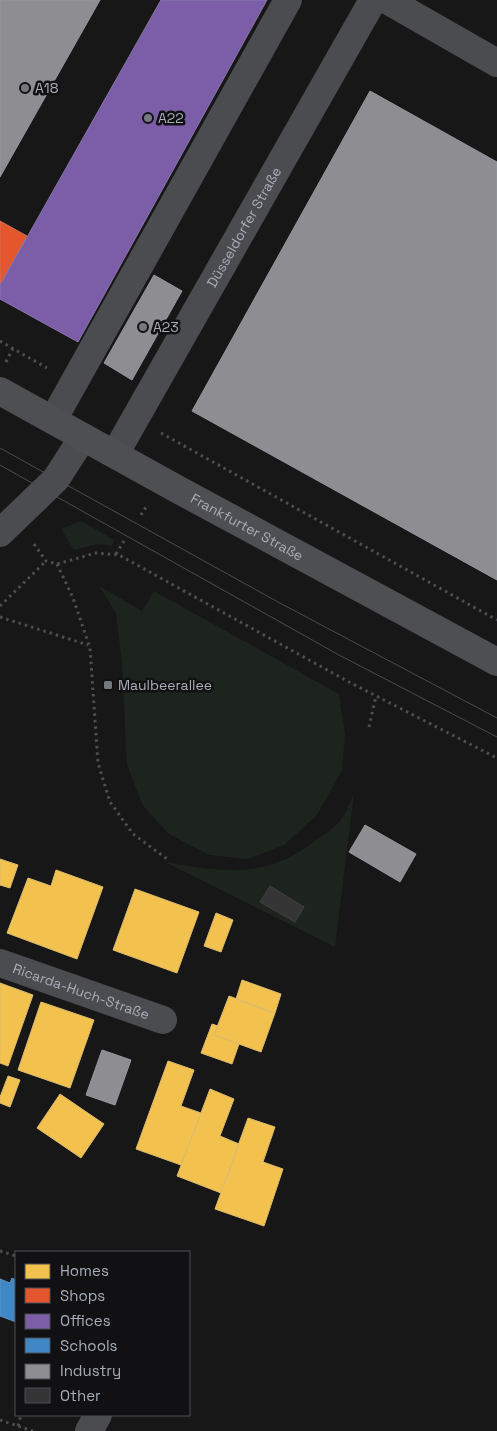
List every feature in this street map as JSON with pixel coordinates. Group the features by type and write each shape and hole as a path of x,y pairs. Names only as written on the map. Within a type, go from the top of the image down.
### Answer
{"main road":[{"name":"Frankfurter Straße","path":"0,391 185,494 497,662"}],"street":[{"path":"53,420 288,0"},
{"name":"Düsseldorfer Straße","path":"114,454 374,0"},
{"path":"387,0 497,63"},
{"path":"0,534 56,479 83,437"},
{"name":"Ricarda-Huch-Straße","path":"0,963 163,1020"},
{"path":"89,1431 97,1416"}],"path":[{"path":"0,341 74,383"},
{"path":"134,419 497,620"},
{"path":"177,452 181,444"},
{"path":"141,515 148,504"},
{"path":"29,537 46,561 57,564 96,553 116,554 376,696 497,758"},
{"path":"116,554 124,541"},
{"path":"0,606 46,561"},
{"path":"57,564 73,598 89,645 98,763 110,802 133,834 167,859"},
{"path":"0,617 89,645"},
{"path":"369,727 376,696"},
{"path":"0,1251 15,1256"},
{"path":"18,1426 20,1416"},
{"path":"0,1420 33,1431"}],"shaded area":[{"path":"81,521 114,540 112,546 97,544 74,550 61,529"},
{"path":"99,586 142,611 154,591 339,694 345,734 342,770 317,815 284,845 248,859 209,855 169,834 143,806 127,765 122,663 116,613"},
{"path":"354,793 335,947 165,862 224,870 260,868 277,863 318,839 340,821"}],"building: Homes":[{"path":"0,859 18,865 10,888 0,885"},
{"path":"56,870 103,887 77,959 7,933 28,878 51,886"},
{"path":"135,889 199,912 177,973 113,950"},
{"path":"216,913 233,920 221,952 204,946"},
{"path":"242,980 281,994 275,1013 236,999"},
{"path":"0,983 33,995 8,1066 0,1063"},
{"path":"229,996 275,1013 261,1052 214,1035"},
{"path":"41,1002 94,1020 70,1088 18,1070"},
{"path":"212,1024 218,1026 214,1035 239,1044 232,1064 201,1053"},
{"path":"168,1061 194,1070 181,1106 201,1113 181,1165 136,1149"},
{"path":"8,1076 20,1080 10,1107 0,1103 0,1097"},
{"path":"210,1089 234,1099 220,1136 239,1144 221,1193 177,1176"},
{"path":"60,1094 104,1124 81,1158 37,1128"},
{"path":"248,1118 275,1127 263,1162 283,1169 264,1226 215,1209"}],"building: Shops":[{"path":"0,221 27,236 0,285"}],"building: Offices":[{"name":"A22","path":"161,0 267,0 78,342 0,299 0,285"}],"building: Schools":[{"path":"12,1278 15,1280 15,1322 0,1316 0,1279 10,1283"}],"building: Industry":[{"name":"A18","path":"0,0 100,0 0,177"},
{"path":"370,91 497,162 497,580 192,411"},
{"name":"A23","path":"154,275 182,291 132,380 104,363"},
{"path":"365,825 416,854 400,882 349,852"},
{"path":"102,1050 131,1060 115,1105 86,1095"}],"building: Other":[{"path":"270,886 304,907 295,922 260,902"}],"tram line":[{"path":"0,448 278,602 497,718"},
{"path":"0,465 339,655 497,737"}],"place":[{"name":"A18","path":"25,88"},
{"name":"A22","path":"148,118"},
{"name":"A23","path":"143,327"},
{"name":"Maulbeerallee","path":"108,685"}]}
